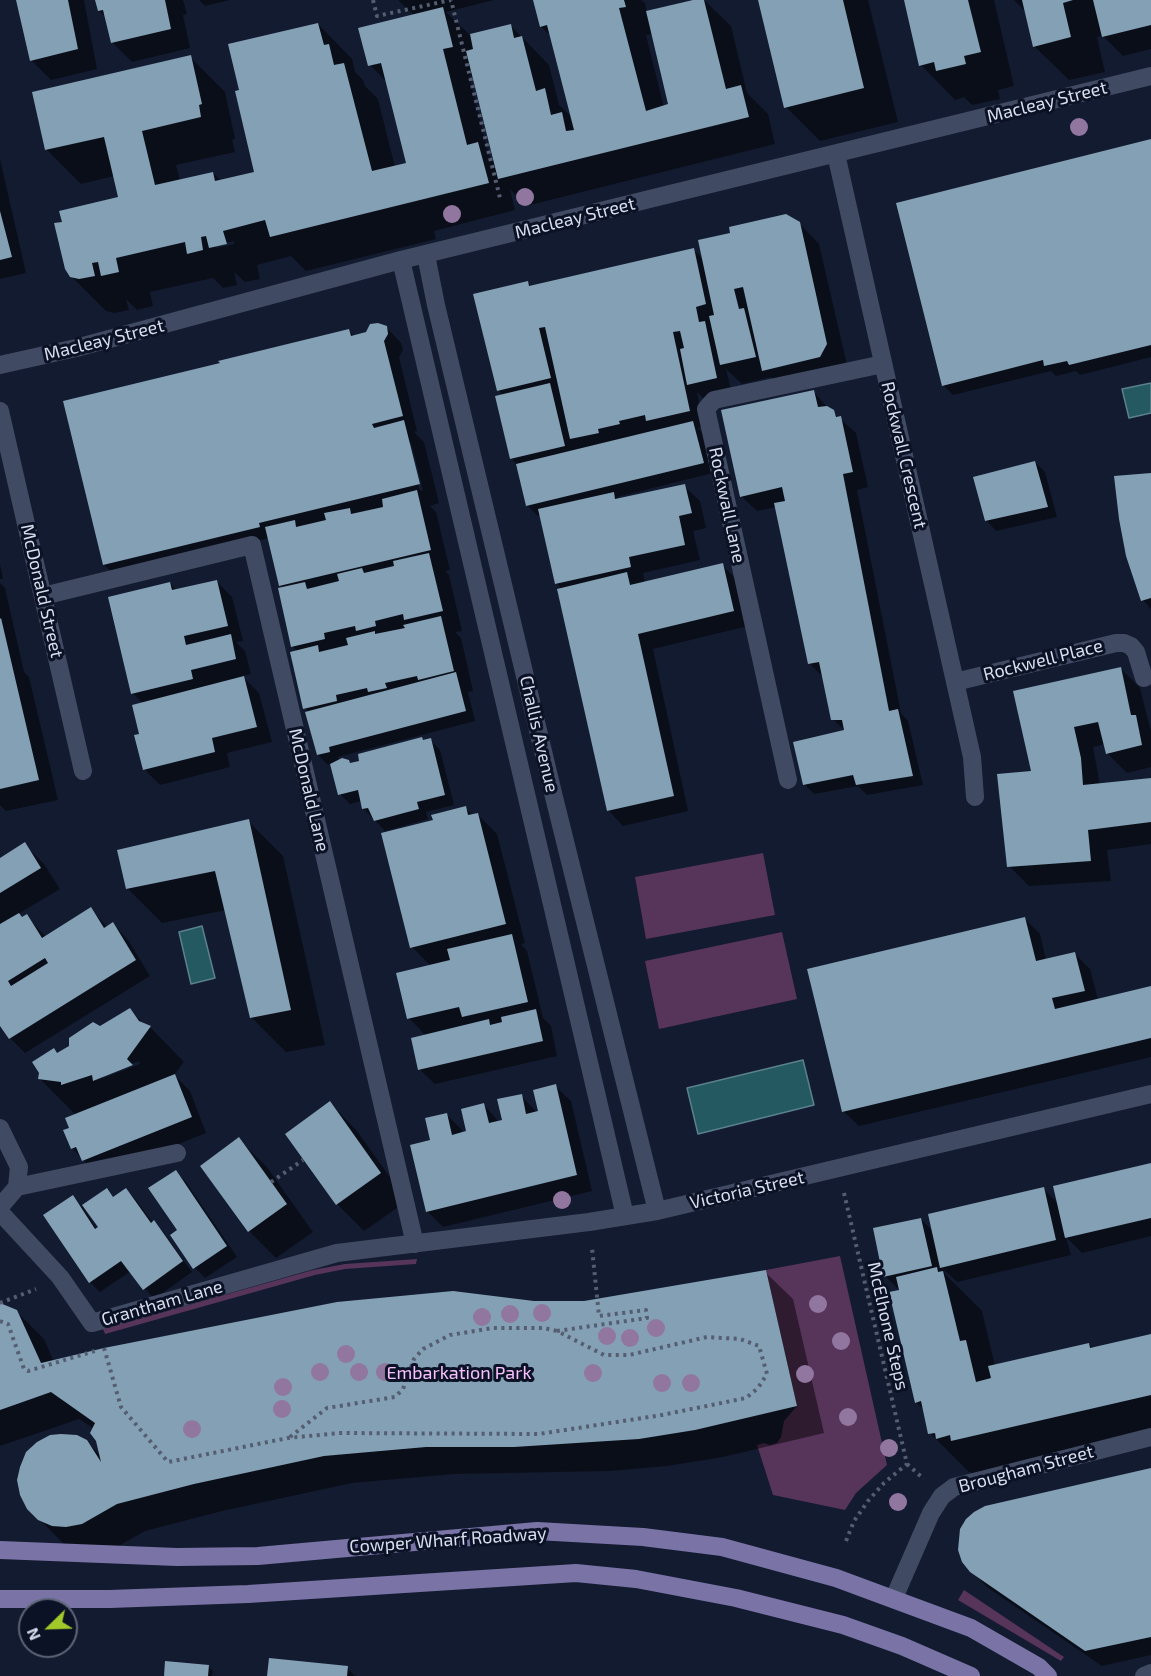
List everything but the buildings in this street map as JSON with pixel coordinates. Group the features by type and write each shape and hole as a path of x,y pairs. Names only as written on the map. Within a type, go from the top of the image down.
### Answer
{"main road":[{"name":"Cowper Wharf Roadway","path":"0,1550 177,1557 258,1556 537,1531 643,1537 722,1547 794,1565 894,1598 971,1628 1039,1668 1048,1676"},
{"path":"0,1599 110,1599 248,1594 576,1573 636,1579 736,1598 843,1625 902,1646 971,1676"}],"street":[{"name":"Macleay Street","path":"0,365 76,348 402,260 1151,76"},
{"name":"Rockwall Crescent","path":"836,154 956,682 972,757 975,797"},
{"name":"Challis Avenue","path":"426,255 554,797 657,1211"},
{"name":"Challis Avenue","path":"402,260 625,1216"},
{"name":"Rockwall Lane","path":"788,780 706,409 714,400 883,364"},
{"name":"McDonald Street","path":"0,411 83,771"},
{"name":"McDonald Lane","path":"43,596 252,545 415,1244"},
{"name":"Rockwell Place","path":"956,682 1116,643 1131,646 1136,652 1144,678"},
{"path":"527,802 554,797"},
{"name":"Victoria Street","path":"337,1253 657,1211 1151,1094"},
{"path":"0,1128 19,1167 17,1187 0,1207"},
{"path":"17,1187 177,1153"},
{"name":"Grantham Lane","path":"0,1212 60,1277 92,1323 337,1253"},
{"name":"Brougham Street","path":"894,1598 931,1513 942,1496 954,1486 1151,1437"},
{"path":"1144,1676 1151,1673"}],"path":[{"path":"373,0 377,16 451,0 500,198"},
{"path":"271,1182 303,1160"},
{"name":"McElhone Steps","path":"838,1169 907,1464 884,1483 868,1501 854,1521 846,1540"},
{"path":"557,1331 647,1318 646,1310 599,1316 593,1263"},
{"path":"0,1303 44,1286"},
{"path":"0,1321 8,1324 24,1369 28,1371 74,1358"},
{"path":"104,1348 122,1407 168,1462 288,1438 339,1433 538,1434 746,1398 758,1388 767,1374 759,1346 740,1339 707,1337 629,1355 604,1355 557,1331 544,1328 493,1328 450,1335 423,1349 414,1359 403,1389 395,1397 327,1408 288,1438"}],"shaded area":[{"path":"1151,383 1151,413 1129,418 1122,389"},
{"path":"763,853 775,915 646,939 635,877"},
{"path":"202,926 215,978 191,984 179,932"},
{"path":"782,932 797,999 659,1029 645,961"},
{"path":"803,1060 814,1105 698,1134 687,1088"},
{"path":"840,1256 887,1465 856,1493 845,1510 773,1495 757,1445 777,1443 781,1437 784,1421 797,1406 766,1270"},
{"path":"417,1259 416,1264 345,1269 315,1275 105,1334 103,1329 313,1270 345,1264"},
{"path":"964,1590 1064,1657 1061,1661 958,1600"}],"park label":[{"name":"Embarkation Park","path":"459,1373"}]}
